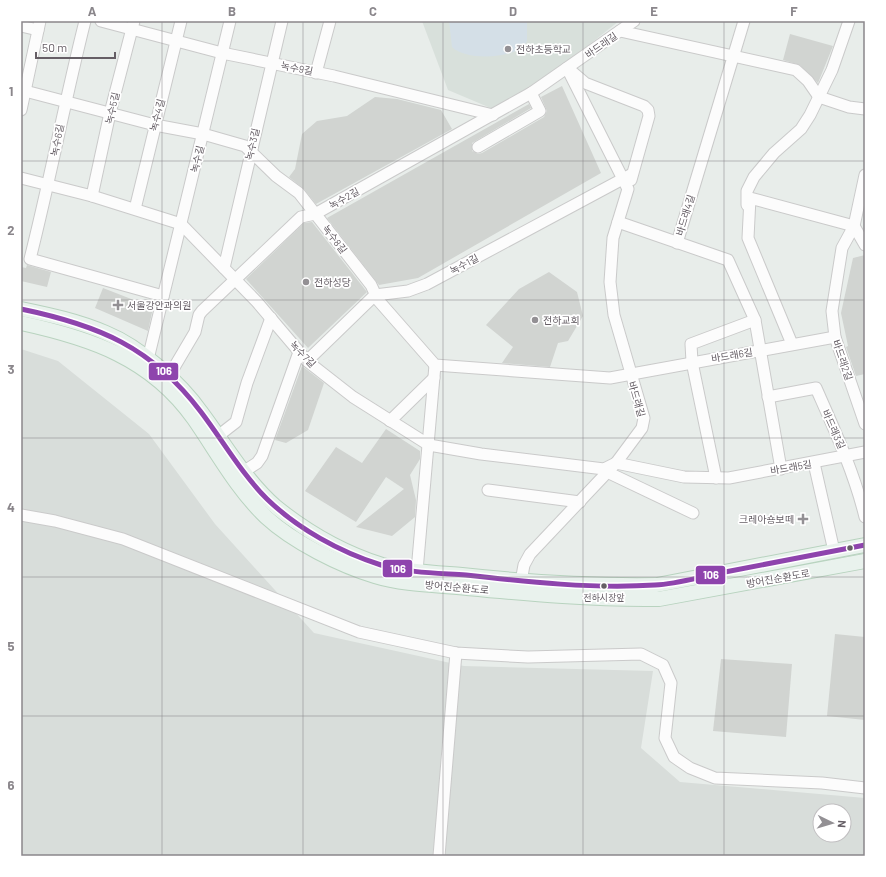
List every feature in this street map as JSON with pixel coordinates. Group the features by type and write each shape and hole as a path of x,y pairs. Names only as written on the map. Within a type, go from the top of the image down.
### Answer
{"main road":[{"name":"방어진순환도로","path":"21,309 70,320 107,333 148,359 169,376 201,410 243,472 262,493 300,526 351,554 383,565 520,586 628,599 659,599 865,562"},
{"name":"방어진순환도로","path":"21,323 67,333 103,346 120,354 143,369 163,385 192,417 234,480 267,518 293,537 344,566 377,577 408,582 520,586 657,585 865,545"}],"street":[{"name":"녹수6길","path":"85,21 30,258 163,296"},
{"name":"녹수9길","path":"101,21 133,25 175,40 222,53 316,72 493,115"},
{"name":"녹수4길","path":"135,209 154,125 181,21"},
{"name":"녹수길","path":"148,359 230,21"},
{"name":"녹수3길","path":"224,268 282,21"},
{"path":"316,72 330,21"},
{"name":"바드래길","path":"520,586 524,565 530,554 616,463 642,428 644,422 641,407 629,373 614,315 610,282 613,238 628,181 649,116 648,110 644,106 585,83 567,68 634,21"},
{"name":"바드래4길","path":"744,21 677,243 728,260 755,320 781,469"},
{"path":"792,344 748,238 747,192 754,177 774,153 801,129 832,70 849,21"},
{"path":"21,26 39,25 21,110"},
{"name":"녹수5길","path":"92,196 110,114 133,25"},
{"path":"620,31 796,70 808,81 819,97 849,108 865,109"},
{"path":"567,68 628,181"},
{"name":"녹수2길","path":"169,376 195,332 199,315 301,217 315,214 493,115 531,93 567,68"},
{"name":"녹수8길","path":"25,92 154,125 203,134 245,146 250,153 276,176 299,193 371,286 378,300 436,365"},
{"path":"478,147 540,111 531,93"},
{"name":"바드래2길","path":"865,175 854,226 842,248 832,311 835,337 865,424"},
{"name":"녹수7길","path":"21,178 92,196 181,224 271,318 307,361 353,397 429,445 481,454 604,469 616,463"},
{"name":"녹수1길","path":"375,295 408,291 427,284 628,181"},
{"path":"748,238 750,198 854,226 865,245"},
{"path":"618,222 677,243"},
{"path":"307,361 375,295"},
{"path":"218,436 236,422 247,383 271,318"},
{"path":"716,478 692,362 691,344 755,320"},
{"name":"바드래6길","path":"629,373 835,337"},
{"path":"243,472 257,463 262,456 299,352"},
{"path":"417,571 436,365 610,378 629,373"},
{"path":"390,420 434,378"},
{"name":"바드래3길","path":"768,397 816,388 858,487 865,517"},
{"name":"바드래5길","path":"616,463 684,477 716,478 781,469 865,452"},
{"path":"814,463 834,551"},
{"path":"607,472 693,513"},
{"path":"488,490 580,502"},
{"path":"21,515 55,521 123,539 359,632 456,653 528,657 641,654 664,665 671,683 665,738 674,757 690,768 715,778 822,783 865,788"},
{"path":"439,856 456,653"}],"shaded area":[{"name":"전하초등학교","path":"422,21 619,21 550,76 493,109 448,90"},
{"path":"449,21 527,21 527,41 522,47 503,55 468,55 459,52 452,47"},
{"path":"21,349 58,361 149,434 215,524 314,633 464,666 653,671 641,748 680,782 865,798 865,856 21,856"}],"building":[{"path":"790,34 833,46 818,83 800,65 783,60"},
{"path":"562,86 601,173 418,278 379,285 327,218 529,104 531,108 472,143 472,151 478,154 482,153 544,117 547,111 541,97"},
{"path":"375,97 397,99 441,110 452,129 316,204 304,189 289,177 295,169 302,134 317,121 347,116"},
{"name":"전하성당","path":"312,222 367,292 308,348 246,279 304,223"},
{"path":"865,255 865,374 856,376 846,347 848,346 841,313 853,258"},
{"path":"27,265 51,272 47,287 21,281 21,267 26,268"},
{"name":"전하교회","path":"549,272 577,292 583,316 568,341 558,343 550,367 502,363 513,347 486,325 519,289"},
{"name":"서울강안과의원","path":"103,288 144,304 146,299 154,303 148,331 95,308"},
{"path":"302,366 324,383 308,430 286,443 275,440"},
{"path":"386,429 420,451 420,459 410,475 416,500 415,517 392,536 356,527 404,489 386,477 356,522 305,491 336,447 362,463"},
{"path":"835,634 865,637 865,720 827,716"},
{"path":"721,659 792,664 786,737 713,731"}],"transit line":[{"name":"106","path":"21,309 49,315 99,331 122,342 143,355 163,371 182,390 201,412 249,479 279,510 306,530 320,538 350,553 381,565 413,571 537,582 632,586 672,583 865,545"}],"place":[{"name":"전하초등학교","path":"508,49"},
{"name":"전하성당","path":"306,282"},
{"name":"서울강안과의원","path":"118,305"},
{"name":"전하교회","path":"535,320"},
{"name":"크레아숑보떼","path":"803,519"},
{"name":"전하시장앞","path":"604,586"}]}
